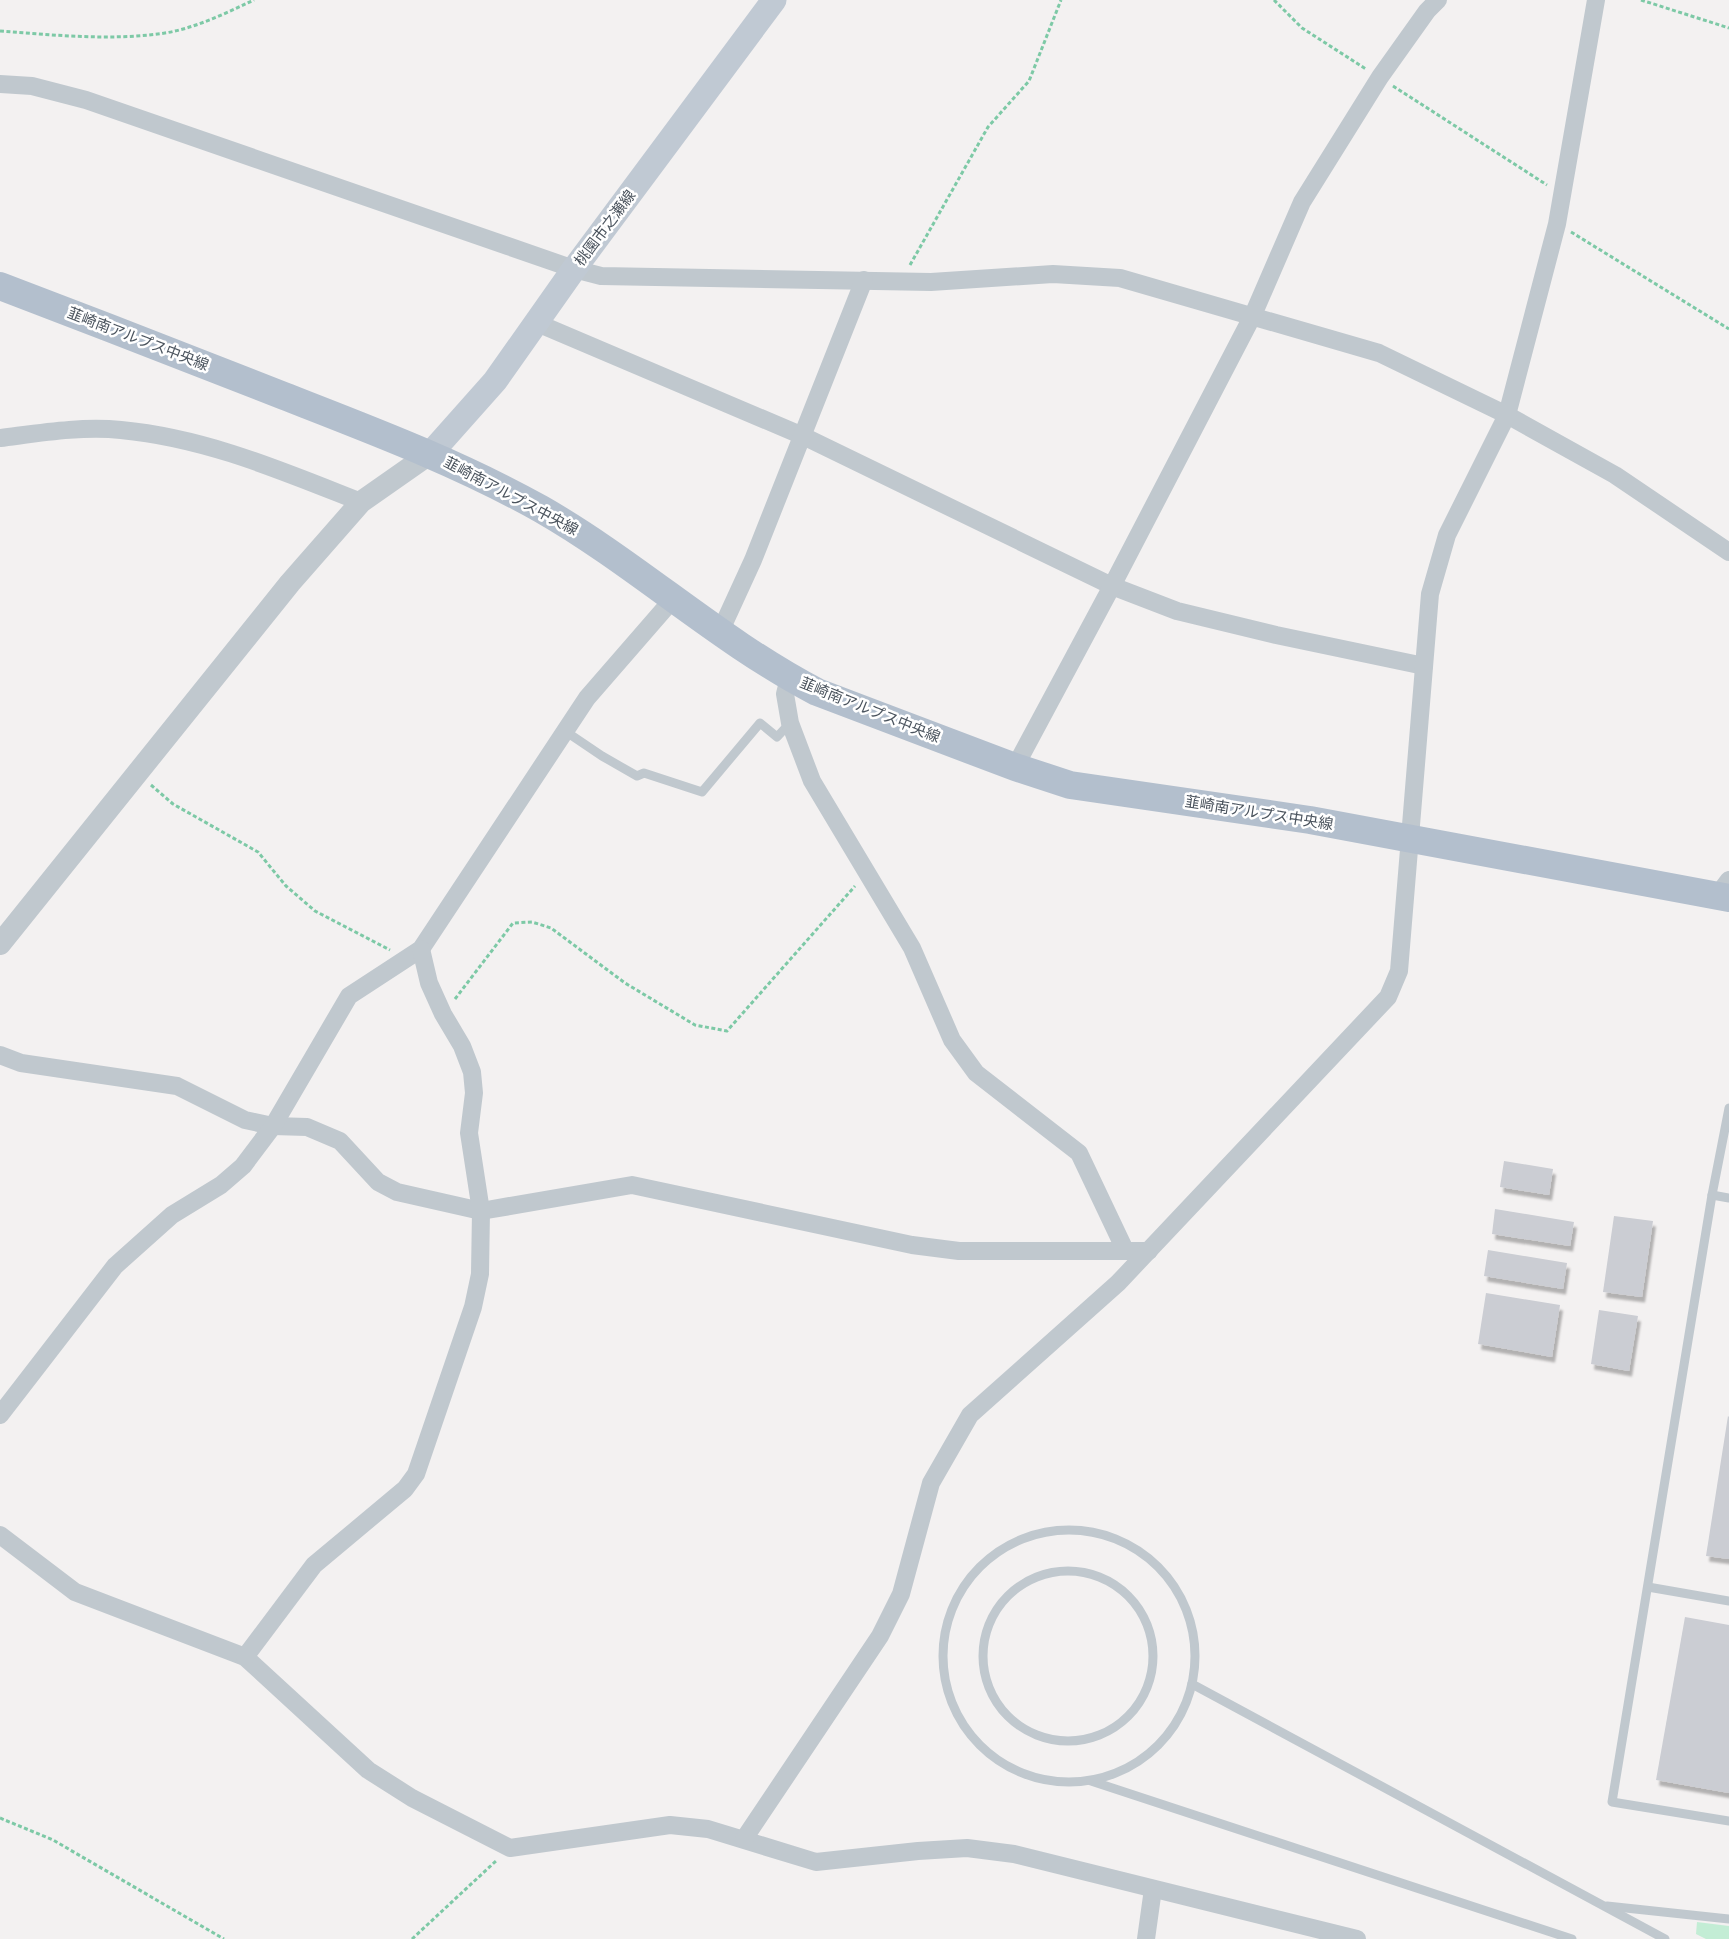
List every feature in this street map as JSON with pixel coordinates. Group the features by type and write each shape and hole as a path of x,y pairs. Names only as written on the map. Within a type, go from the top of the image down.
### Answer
{"main road":[{"name":"桃園市之瀬線","path":"432,453 495,380 774,0"},
{"name":"韮崎南アルプス中央線","path":"0,286 432,453 541,509 585,536 720,632 789,678 817,692 1014,767 1070,785 1310,820 1725,891"}],"street":[{"path":"1014,767 1112,586 1253,315 1302,202 1380,77 1427,11 1438,0"},
{"path":"744,1839 880,1636 901,1594 932,1482 970,1415 1118,1283 1388,997 1399,971 1430,594 1447,535 1507,415 1558,224 1596,0"},
{"path":"0,84 32,86 86,100 574,270 601,276 931,282 1053,274 1120,278 1379,353 1507,415 1615,476 1729,552"},
{"path":"720,632 753,560 864,280"},
{"path":"537,323 803,436 1112,586 1177,611 1276,635 1424,666"},
{"path":"0,438 68,429 120,430 182,438 234,452 361,502"},
{"path":"0,944 290,583 361,502 432,453"},
{"path":"0,1415 115,1266 172,1215 221,1185 243,1166 273,1126 349,996 414,954 586,698 673,599"},
{"path":"789,678 785,694 790,723 812,781 912,948 952,1040 976,1073 1079,1153 1126,1250"},
{"path":"245,1657 314,1565 405,1489 416,1474 473,1307 480,1274 481,1211 469,1133 474,1093 472,1072 462,1046 443,1014 414,954"},
{"path":"0,1055 21,1063 177,1086 245,1120 273,1126 307,1127 340,1141 378,1182 397,1192 481,1211 632,1185 912,1245 959,1251 1149,1251"},
{"path":"0,1535 75,1592 245,1657 368,1770 412,1798 510,1848 670,1825 708,1829 816,1862 918,1851 967,1848 1014,1854 1357,1939"},
{"path":"1146,1939 1154,1889"}],"lane":[{"path":"565,731 602,756 637,776 644,773 702,792 760,723 777,737 790,723"},
{"path":"1729,1108 1712,1195 1612,1802 1729,1821"},
{"path":"1712,1195 1729,1198"},
{"path":"1061,1529 1090,1530 1127,1543 1144,1553 1166,1573 1182,1598 1193,1635 1196,1655 1192,1684 1182,1712 1166,1736 1152,1750 1120,1772 1091,1781 1052,1781 1033,1778 1006,1766 982,1749 958,1718 950,1700 943,1671 942,1642 949,1613 962,1587 981,1564 1005,1546 1032,1534 1061,1529"},
{"path":"1077,1571 1098,1576 1118,1587 1134,1602 1146,1621 1152,1642 1151,1672 1147,1686 1137,1706 1122,1722 1102,1733 1081,1740 1059,1740 1045,1737 1018,1725 1002,1710 990,1691 984,1670 984,1647 989,1626 999,1606 1033,1578 1055,1572 1077,1571"},
{"path":"1648,1587 1729,1601"},
{"path":"1192,1684 1665,1939"},
{"path":"1091,1781 1572,1939"},
{"path":"1602,1905 1729,1919"}],"path":[{"path":"0,31 59,36 122,36 166,33 209,20 254,0"},
{"path":"901,281 988,127 1029,80 1061,0"},
{"path":"1274,0 1302,28 1563,194"},
{"path":"1641,0 1729,28"},
{"path":"1558,224 1729,329"},
{"path":"138,773 173,804 258,852 286,886 314,911 414,954"},
{"path":"443,1014 513,923 532,922 551,928 625,983 695,1025 727,1031 867,873"},
{"path":"0,1818 53,1840 224,1939"},
{"path":"412,1939 510,1848"}],"green space":[{"path":"1697,1922 1729,1926 1729,1939 1706,1939 1696,1934"}],"building":[{"path":"1504,1161 1553,1169 1549,1195 1500,1187"},
{"path":"1495,1209 1574,1222 1570,1246 1492,1234"},
{"path":"1614,1216 1653,1221 1642,1297 1603,1292"},
{"path":"1488,1250 1567,1263 1563,1289 1484,1276"},
{"path":"1486,1293 1560,1305 1552,1357 1478,1344"},
{"path":"1599,1310 1638,1316 1629,1371 1591,1364"},
{"path":"1729,1417 1729,1559 1706,1556"},
{"path":"1685,1617 1729,1625 1729,1793 1656,1780"}]}
